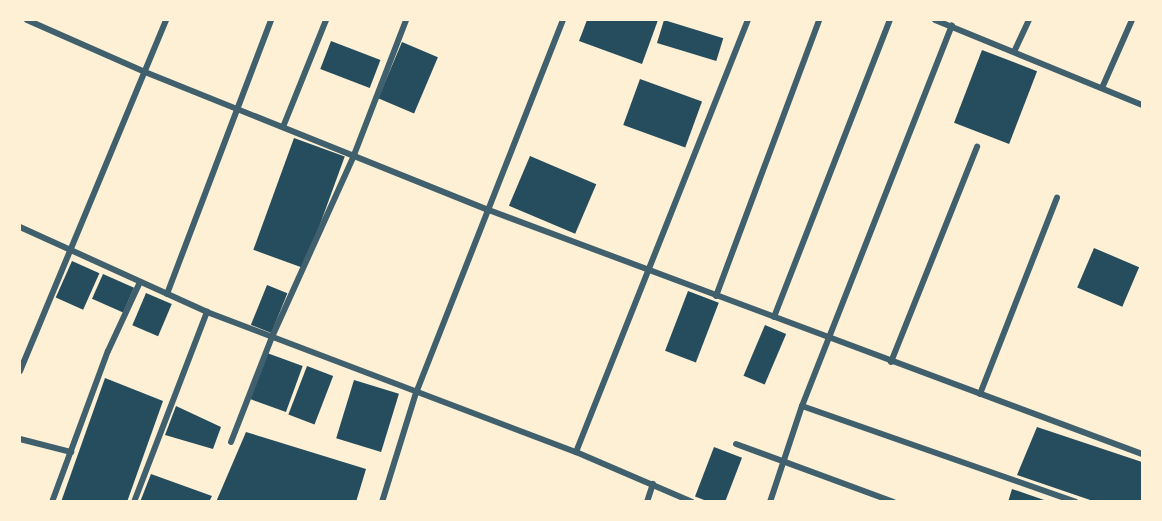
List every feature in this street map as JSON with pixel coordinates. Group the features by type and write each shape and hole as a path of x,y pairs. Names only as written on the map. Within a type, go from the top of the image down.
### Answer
{"street":[{"path":"27,20 145,72 486,209 891,362 1143,454"},
{"path":"20,371 68,249 166,20"},
{"path":"167,294 271,20"},
{"path":"283,127 326,20"},
{"path":"231,442 272,337 354,155 406,20"},
{"path":"382,501 416,393 486,209 563,20"},
{"path":"576,452 748,20"},
{"path":"716,296 819,20"},
{"path":"774,317 890,20"},
{"path":"935,20 1143,105"},
{"path":"1014,52 1029,20"},
{"path":"1102,88 1132,20"},
{"path":"770,501 786,462 802,406 952,26"},
{"path":"891,362 977,147"},
{"path":"980,394 1057,198"},
{"path":"20,227 207,312 576,452 692,501"},
{"path":"52,501 108,351 140,282"},
{"path":"134,501 207,312"},
{"path":"20,352 27,357"},
{"path":"802,406 1076,501"},
{"path":"20,440 71,452"},
{"path":"736,444 894,501"},
{"path":"647,501 653,484"}],"building":[{"path":"587,20 658,20 642,64 579,41"},
{"path":"664,20 723,38 716,61 657,43"},
{"path":"331,41 380,60 370,88 320,69"},
{"path":"402,42 438,57 414,113 378,98"},
{"path":"982,50 1037,71 1009,144 954,123"},
{"path":"640,79 702,102 685,148 623,125"},
{"path":"294,138 345,156 304,268 253,250"},
{"path":"530,156 596,184 575,234 509,206"},
{"path":"1094,248 1139,267 1122,307 1077,288"},
{"path":"72,261 99,273 83,310 56,298"},
{"path":"103,274 134,288 123,312 92,299"},
{"path":"267,285 287,293 271,333 251,325"},
{"path":"688,291 719,303 696,363 665,351"},
{"path":"146,293 172,304 158,336 132,325"},
{"path":"765,325 786,334 765,385 744,376"},
{"path":"267,353 303,366 286,412 250,399"},
{"path":"307,366 333,376 315,425 288,415"},
{"path":"105,378 163,401 127,502 61,502"},
{"path":"354,380 399,394 381,452 336,438"},
{"path":"176,406 221,427 213,449 165,435"},
{"path":"1037,427 1142,462 1142,502 1096,502 1017,475"},
{"path":"246,432 366,469 356,502 216,502"},
{"path":"714,447 742,458 725,502 709,502 695,496"},
{"path":"151,474 212,496 209,502 140,502"},
{"path":"1012,489 1047,501 1047,502 1008,502"}]}
